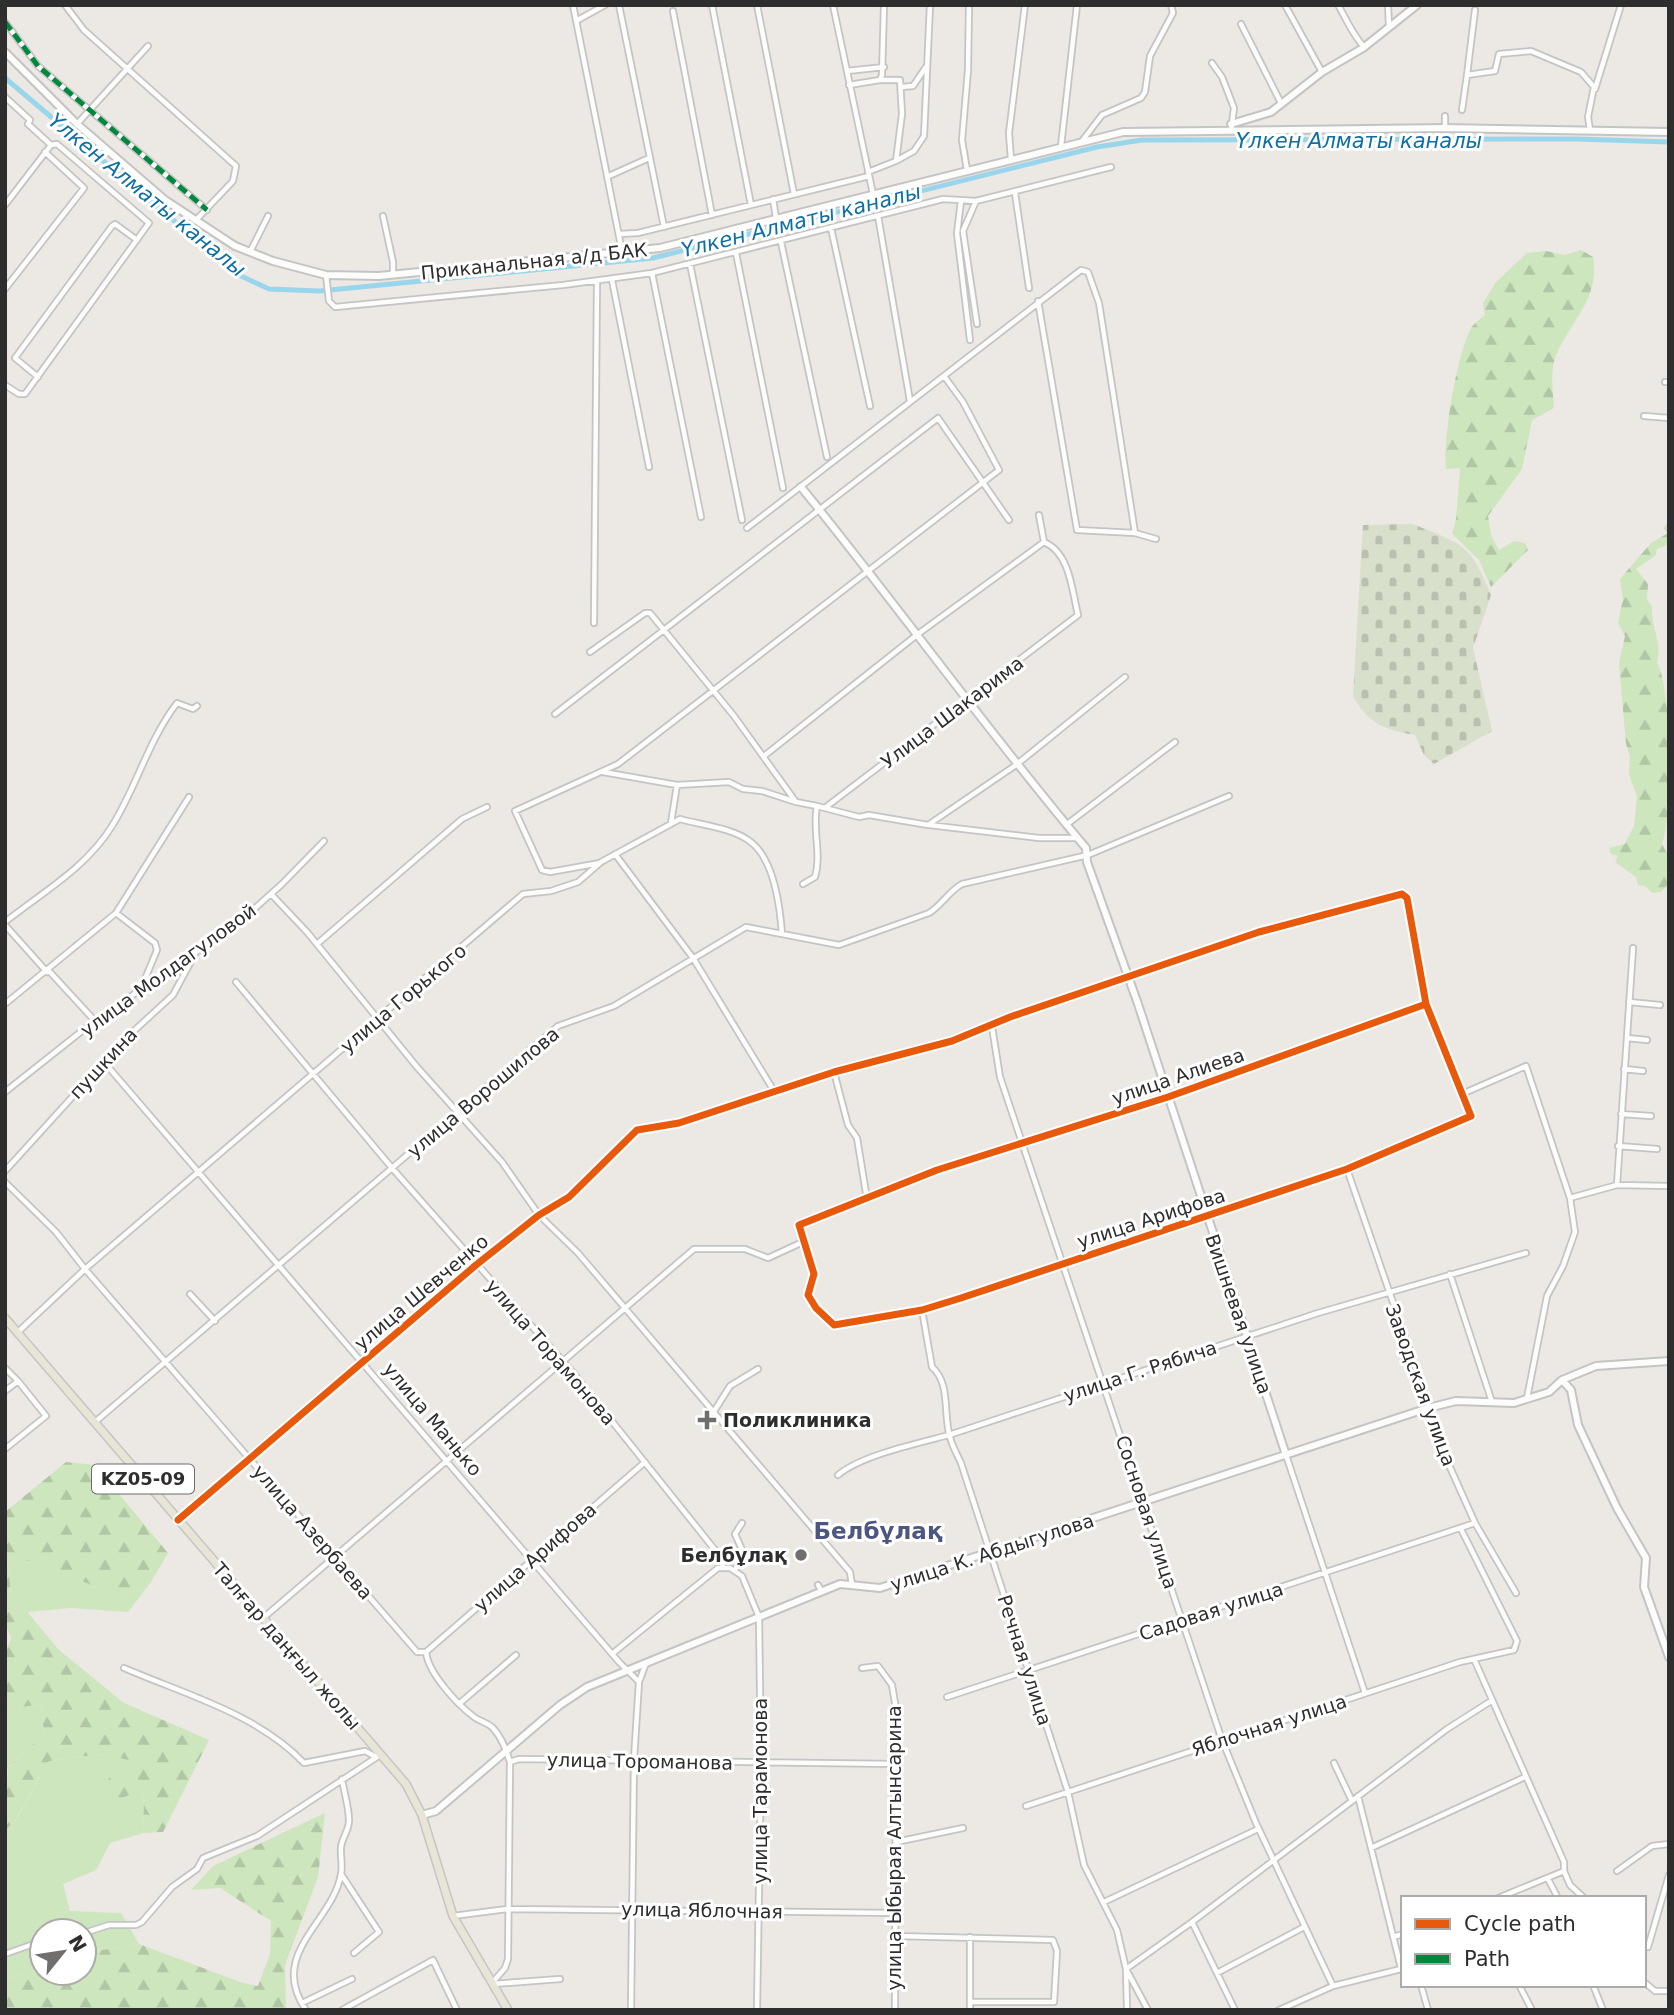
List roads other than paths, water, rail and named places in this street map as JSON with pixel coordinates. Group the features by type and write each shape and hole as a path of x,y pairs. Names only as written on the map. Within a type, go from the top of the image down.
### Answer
{"main road":[{"name":"Талғар даңғыл жолы","path":"5,1318 379,1756 406,1784 422,1815 453,1916 508,2010"}],"street":[{"path":"65,5 84,30 236,166 233,181 196,220"},
{"path":"573,5 609,176 622,253"},
{"path":"576,21 604,5"},
{"path":"619,5 664,227"},
{"path":"712,5 751,205"},
{"path":"757,5 794,194"},
{"path":"833,5 873,194"},
{"path":"880,80 884,67 884,5"},
{"path":"620,234 664,227 868,174 914,151 924,136 930,5"},
{"path":"968,170 962,140 968,70 969,5"},
{"path":"1011,159 1009,133 1025,5"},
{"path":"1061,146 1077,5"},
{"path":"1082,141 1102,115 1141,98 1145,92 1147,64 1173,13 1171,5"},
{"path":"1285,5 1322,72"},
{"path":"1338,5 1347,17 1352,35 1364,47"},
{"path":"1388,5 1389,26"},
{"path":"1212,63 1222,77 1234,108 1231,127 1261,117 1322,72 1364,47 1417,5"},
{"path":"1590,130 1588,117 1594,90 1621,5"},
{"path":"1462,110 1475,10"},
{"path":"673,11 712,215"},
{"path":"5,22 26,53 206,210"},
{"path":"1241,24 1281,103"},
{"path":"77,124 91,112 148,46"},
{"path":"1467,75 1495,71 1499,54 1523,50 1581,72 1588,77 1594,90"},
{"name":"Приканальная а/д БАК","path":"6,55 77,124 165,200 250,252 326,275 393,275 660,248 1123,132 1231,127 1669,132"},
{"path":"902,87 913,86 926,66"},
{"path":"846,71 884,67"},
{"path":"849,85 897,78 902,87 897,161"},
{"path":"6,100 30,120 28,124 51,145"},
{"path":"1445,116 1445,128"},
{"path":"5,205 51,145 57,144 149,223 25,394 19,394 5,385"},
{"path":"5,289 84,188 46,152"},
{"path":"609,176 649,158"},
{"path":"326,275 329,301 335,307 612,280 781,242 943,199 976,201 1111,167"},
{"path":"1015,193 1029,288"},
{"path":"774,199 776,218"},
{"path":"961,201 957,233 970,340"},
{"path":"976,201 963,231 977,324"},
{"path":"250,252 268,216"},
{"path":"383,216 393,262 393,275"},
{"path":"878,216 910,402"},
{"path":"37,377 15,358 26,342 112,226 116,224 137,240"},
{"path":"831,228 870,406"},
{"path":"781,242 827,457"},
{"path":"736,253 783,488"},
{"path":"690,264 742,520"},
{"path":"747,528 1081,270 1088,272 1092,278 1099,303 1135,533"},
{"path":"652,273 701,517"},
{"path":"612,280 649,467"},
{"path":"594,624 597,282"},
{"path":"1038,301 1077,530 1135,533 1156,539"},
{"path":"601,862 550,872 542,870 514,815 515,811 618,764 999,470 963,402 944,376"},
{"path":"1644,416 1669,418"},
{"path":"555,714 938,418 1009,520"},
{"name":"Вишневая улица","path":"801,487 868,569 1016,765 1065,826 1078,838 1088,855 1087,862 1168,1097 1364,1693"},
{"path":"764,756 918,634 1044,541 1039,515"},
{"name":"Улица Шакарима","path":"826,807 1077,615 1063,561 1052,545 1044,541"},
{"path":"590,653 645,613 650,613 764,756 796,802"},
{"path":"928,825 1016,765 1125,677"},
{"path":"95,1021 5,924 88,858 111,828 132,792 153,738 164,721 177,703 193,709 197,706"},
{"path":"1065,826 1175,742"},
{"path":"602,772 677,785 729,782 743,789 762,791 859,817 869,815 1039,838 1078,838"},
{"path":"671,824 677,785"},
{"name":"улица Ворошилова","path":"95,1422 558,1026 614,1006 746,927 839,944 929,913 942,905 954,888 962,884 1088,855 1229,796"},
{"path":"5,1004 48,972 116,913 189,797"},
{"path":"803,884 815,877 820,861 815,843 817,806"},
{"path":"317,944 462,819 487,807"},
{"path":"671,824 680,819 739,836 752,843 774,882 780,904 782,934"},
{"name":"улица Горького","path":"18,1332 85,1269 516,898 523,894 567,887 601,862 671,824"},
{"name":"улица Молдагуловой","path":"5,1092 95,1021 235,926 324,841"},
{"path":"615,854 693,958 774,1091"},
{"path":"271,894 317,944 417,1067 515,1179 539,1215 578,1253 822,1537 850,1572 852,1585"},
{"name":"улица Шевченко","path":"178,1520 476,1265 539,1215 569,1197 637,1130 698,1117 834,1072 952,1041 992,1027 1010,1017 1128,979 1259,932 1402,894 1407,898 1426,1004"},
{"path":"116,913 155,943 157,950 140,991"},
{"path":"1616,1185 1633,948"},
{"name":"пушкина","path":"5,1171 142,1022 173,995 196,953"},
{"name":"улица Торамонова","path":"236,982 271,1020 312,1074 476,1265 562,1361 719,1555 723,1566"},
{"path":"1629,1002 1660,1005"},
{"path":"1426,1004 1462,1094 1526,1066 1570,1198 1575,1232 1563,1266 1547,1296 1526,1399"},
{"name":"улица Алиева","path":"805,1241 799,1225 937,1170 1168,1097 1426,1004"},
{"name":"Сосновая улица","path":"992,1027 1000,1077 1222,1740 1258,1828 1333,1986"},
{"path":"1626,1038 1647,1040"},
{"name":"улица Манько","path":"104,1062 281,1265 612,1654 639,1682"},
{"path":"1624,1069 1643,1071"},
{"path":"834,1072 848,1125 857,1138 867,1199"},
{"name":"улица Арифова","path":"805,1241 814,1274 808,1295 816,1308 834,1325 922,1310 1347,1168 1471,1116 1462,1094"},
{"path":"1620,1114 1651,1116"},
{"path":"1618,1146 1657,1149"},
{"name":"Заводская улица","path":"1347,1168 1427,1408 1475,1523 1516,1593"},
{"name":"улица Азербаева","path":"5,1182 56,1232 249,1460 417,1652 426,1652 427,1662 460,1703 474,1717 491,1726 510,1762"},
{"path":"1570,1198 1616,1185 1669,1186"},
{"path":"262,1619 694,1249 745,1250 768,1258 805,1241"},
{"name":"улица Г. Рябича","path":"838,1475 855,1464 911,1444 949,1435 1104,1382 1388,1292 1526,1253"},
{"path":"1450,1274 1492,1403"},
{"path":"191,1294 215,1321"},
{"name":"Речная улица","path":"922,1310 932,1367 939,1373 945,1400 949,1435 1068,1793 1084,1865 1117,1930 1126,1969 1127,2010"},
{"name":"улица К. Абдыгулова","path":"422,1815 436,1811 587,1687 759,1617 820,1588 840,1584 880,1588 1427,1408 1456,1401 1492,1403 1526,1399 1549,1392 1562,1380 1596,1366 1669,1361"},
{"path":"5,1368 46,1416 5,1449"},
{"path":"713,1413 730,1386 758,1369"},
{"path":"1562,1380 1571,1390 1578,1425 1618,1508 1646,1558 1644,1587 1669,1657"},
{"path":"5,1391 18,1381"},
{"name":"улица Арифова","path":"426,1652 645,1462"},
{"path":"612,1654 723,1566 735,1570 744,1554 735,1534 742,1523"},
{"name":"Садовая улица","path":"947,1697 1475,1523"},
{"name":"Яблочная улица","path":"1026,1806 1364,1693 1474,1659 1514,1650 1517,1641 1461,1529"},
{"name":"улица Тарамонова","path":"735,1570 742,1576 759,1617 761,1763 757,2010"},
{"path":"460,1703 516,1654"},
{"path":"1474,1659 1564,1862 1564,1871 1570,1885 1582,1896"},
{"path":"631,2010 634,1759 639,1682 646,1663"},
{"name":"улица Ыбырая Алтынсарина","path":"862,1668 878,1665 892,1685 896,1709 895,2010"},
{"path":"124,1668 256,1726 288,1746 304,1763 365,1751 379,1756"},
{"path":"1147,2010 1126,1969 1447,1728 1491,1701"},
{"path":"98,1929 142,1922 172,1887 198,1869 203,1858 257,1836 379,1756"},
{"name":"улица Тороманова","path":"510,1762 519,1759 634,1759 896,1764"},
{"path":"492,1984 507,1964 510,1762"},
{"path":"1335,1763 1352,1801"},
{"path":"1371,1848 1525,1777"},
{"path":"306,2010 296,1979 299,1948 333,1895 341,1874 341,1845 349,1823 342,1779"},
{"path":"1358,1796 1401,1965"},
{"path":"896,1842 963,1828"},
{"path":"1104,1902 1258,1828"},
{"path":"1617,1871 1652,1846 1669,1844"},
{"path":"1503,1896 1564,1871"},
{"path":"341,1874 379,1932 354,1953"},
{"path":"1646,1946 1669,1875"},
{"path":"1548,1879 1557,1896"},
{"name":"улица Яблочная","path":"453,1916 507,1909 896,1913"},
{"path":"1192,1922 1235,2010"},
{"path":"1217,1973 1304,1927"},
{"path":"1393,1937 1401,1935"},
{"path":"896,1936 1053,1940 1057,1951 1054,2001 970,2001"},
{"path":"970,1937 970,2010"},
{"path":"5,1954 28,1946"},
{"path":"342,2010 433,1960 457,2010"},
{"path":"1279,2010 1333,1986 1401,1969"},
{"path":"302,2003 352,1979"},
{"path":"492,1984 560,1979"},
{"path":"1646,1984 1655,1991 1669,1990"},
{"path":"1422,1987 1428,2010"},
{"path":"1520,1987 1532,2010"},
{"path":"1594,1987 1603,2010"}],"waterway":[{"name":"Үлкен Алматы каналы","path":"5,78 237,274 269,289 320,291 653,258 1097,147 1142,140 1578,139 1669,142"}],"place":[{"name":"Поликлиника","path":"707,1420"},
{"name":"Белбұлақ","path":"801,1555"}],"district":[{"name":"Белбұлақ","path":"878,1531"}]}
